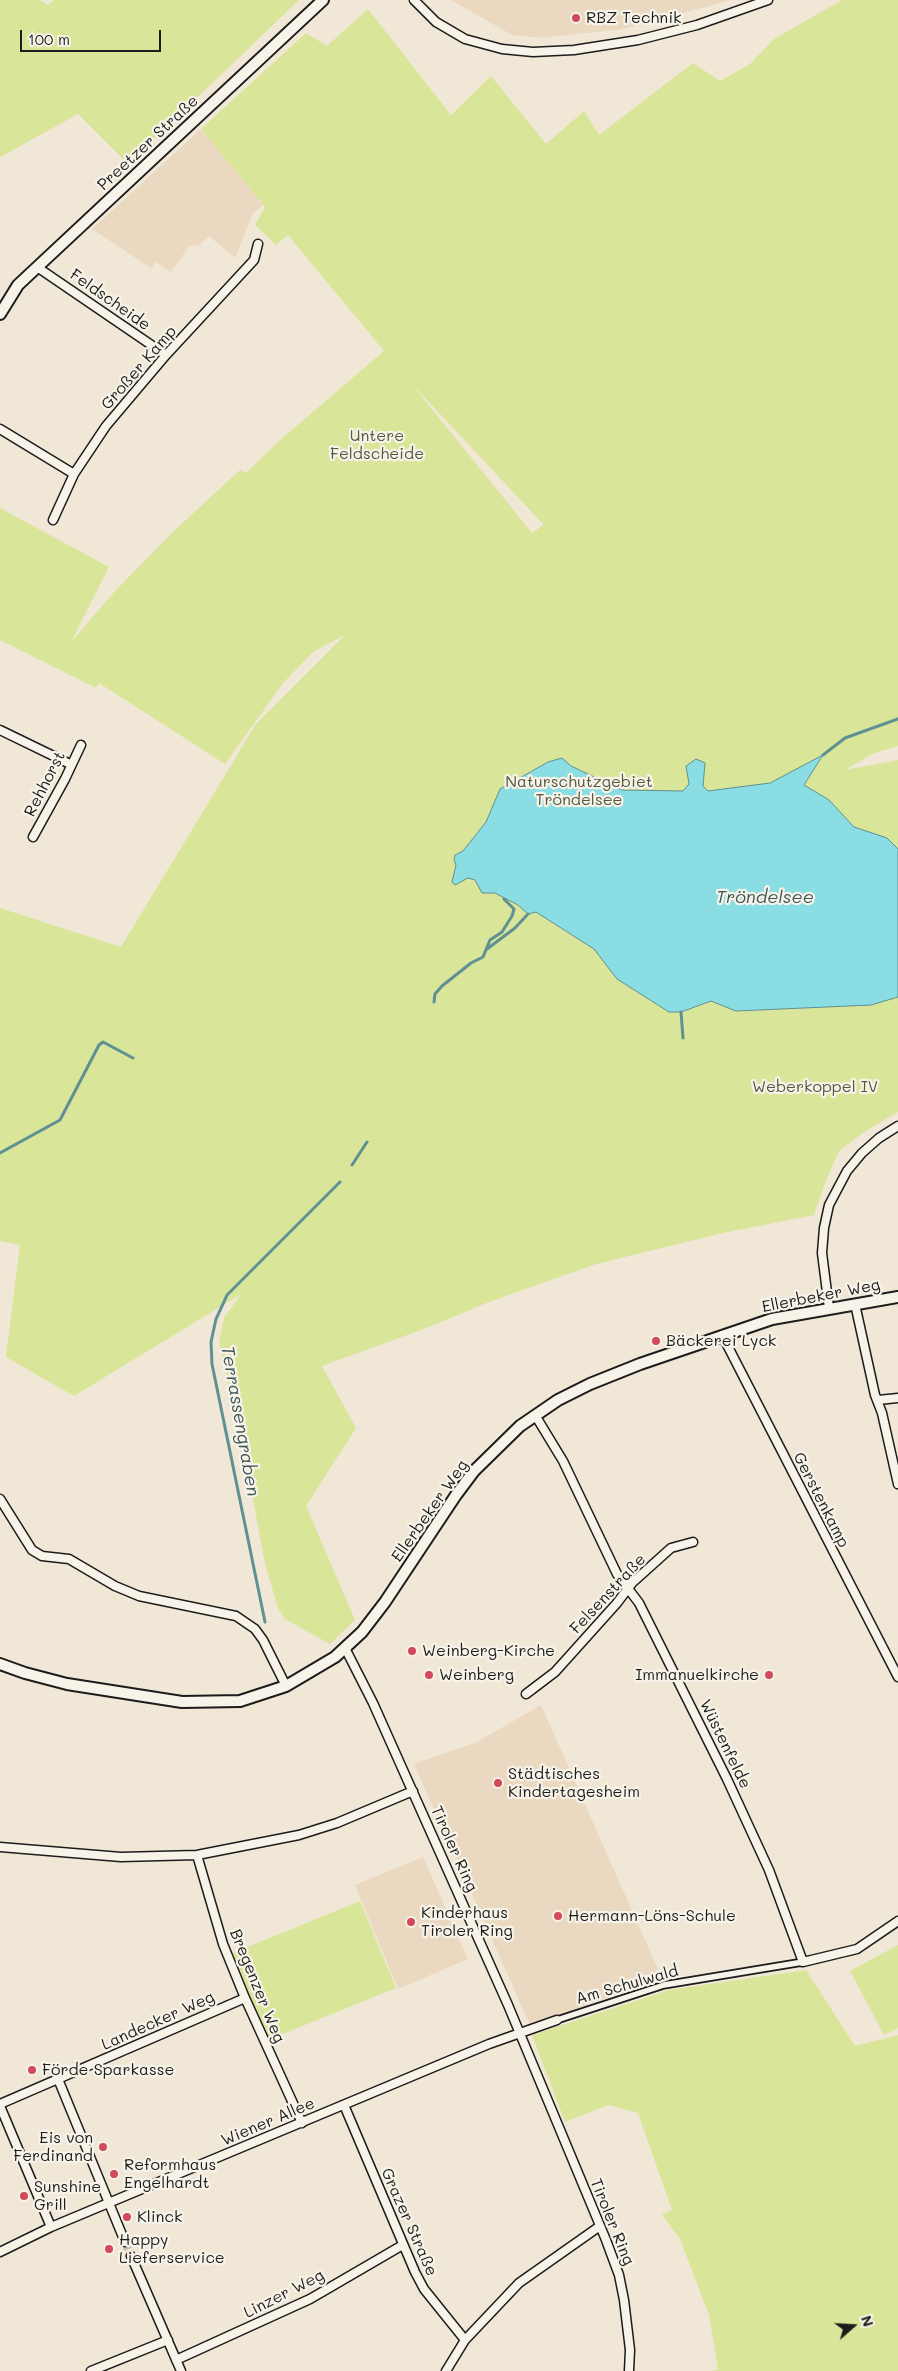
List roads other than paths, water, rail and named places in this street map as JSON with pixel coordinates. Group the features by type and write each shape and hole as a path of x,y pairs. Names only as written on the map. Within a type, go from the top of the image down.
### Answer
{"street":[{"name":"Preetzer Straße","path":"0,314 18,285 323,0"},
{"path":"414,0 436,22 465,38 502,49 534,52 574,50 638,40 697,26 736,14 768,0"},
{"name":"Großer Kamp","path":"53,520 74,474 106,426 166,355 254,260 258,244"},
{"name":"Feldscheide","path":"37,267 166,355"},
{"path":"0,429 74,474"},
{"path":"0,730 70,764"},
{"name":"Rehhorst","path":"33,836 65,779 70,764 81,745"},
{"path":"829,1308 822,1253 824,1228 829,1205 847,1171 862,1153 879,1138 898,1126"},
{"name":"Ellerbeker Weg","path":"0,1664 24,1673 67,1684 182,1702 240,1702 286,1686 321,1667 362,1632 385,1602 474,1471 490,1453 535,1415 558,1400 590,1384 722,1335 772,1319 898,1297"},
{"path":"855,1304 875,1395 878,1400 898,1484"},
{"name":"Gerstenkamp","path":"722,1335 898,1677"},
{"path":"878,1400 898,1398"},
{"name":"Wüstenfelde","path":"535,1415 563,1461 617,1574 639,1603 748,1824 773,1879 802,1962"},
{"path":"0,1499 32,1550 42,1556 69,1559 115,1586 139,1596 236,1616 255,1629 263,1640 286,1686"},
{"name":"Felsenstraße","path":"526,1694 555,1672 628,1590 632,1583 671,1548 693,1542"},
{"path":"0,1847 121,1857 197,1855 299,1835 337,1823 413,1791 345,1648"},
{"name":"Tiroler Ring","path":"413,1791 520,2032 619,2275 630,2350 629,2371"},
{"name":"Bregenzer Weg","path":"197,1855 224,1944 245,1998 302,2123"},
{"path":"802,1962 857,1949 898,1921"},
{"name":"Am Schulwald","path":"520,2032 664,1985 802,1962"},
{"name":"Landecker Weg","path":"0,2105 245,1998"},
{"name":"Wiener Allee","path":"0,2252 51,2228 520,2032"},
{"path":"58,2079 125,2242"},
{"path":"0,2105 51,2228"},
{"name":"Grazer Straße","path":"344,2105 401,2246 424,2289 465,2340"},
{"path":"446,2371 465,2340 519,2283 600,2226"},
{"name":"Linzer Weg","path":"176,2360 310,2299 401,2246"},
{"path":"131,2256 181,2371"},
{"path":"91,2371 168,2340"}],"water":[{"name":"Tröndelsee","path":"823,755 804,785 829,800 854,827 887,838 898,849 898,997 871,1005 736,1011 711,1001 681,1012 669,1012 617,979 594,949 536,912 528,914 518,905 495,893 482,893 475,880 468,878 455,885 452,882 456,865 455,855 463,851 486,822 500,789 548,762 562,758 571,766 622,790 683,791 689,784 686,766 696,759 705,763 703,786 708,791 770,783"}],"waterway":[{"path":"823,755 845,738 898,719"},
{"name":"Terrassengraben","path":"434,1002 435,994 442,986 471,963 483,957 490,940 502,932 514,909 504,899"},
{"path":"487,949 515,928 528,914"},
{"path":"681,1012 683,1038"},
{"path":"0,1153 60,1120 99,1045 103,1042 133,1058"},
{"name":"Terrassengraben","path":"352,1165 367,1142"},
{"name":"Terrassengraben","path":"265,1622 212,1364 211,1342 216,1319 227,1295 340,1182"}],"tunnel":[{"path":"125,2242 131,2256"}],"place":[{"name":"RBZ Technik","path":"576,18"},
{"name":"Bäckerei Lyck","path":"656,1341"},
{"name":"Weinberg-Kirche","path":"412,1651"},
{"name":"Weinberg","path":"429,1675"},
{"name":"Immanuelkirche","path":"769,1675"},
{"name":"Städtisches Kindertagesheim","path":"498,1783"},
{"name":"Hermann-Löns-Schule","path":"558,1916"},
{"name":"Kinderhaus Tiroler Ring","path":"411,1922"},
{"name":"Förde Sparkasse","path":"32,2070"},
{"name":"Eis von Ferdinand","path":"103,2147"},
{"name":"Reformhaus Engelhardt","path":"114,2174"},
{"name":"Sunshine Grill","path":"24,2196"},
{"name":"Klinck","path":"127,2217"},
{"name":"Happy Lieferservice","path":"109,2249"}],"park label":[{"name":"Untere Feldscheide","path":"377,445"},
{"name":"Naturschutzgebiet Tröndelsee","path":"579,791"},
{"name":"Weberkoppel IV","path":"815,1087"}]}
